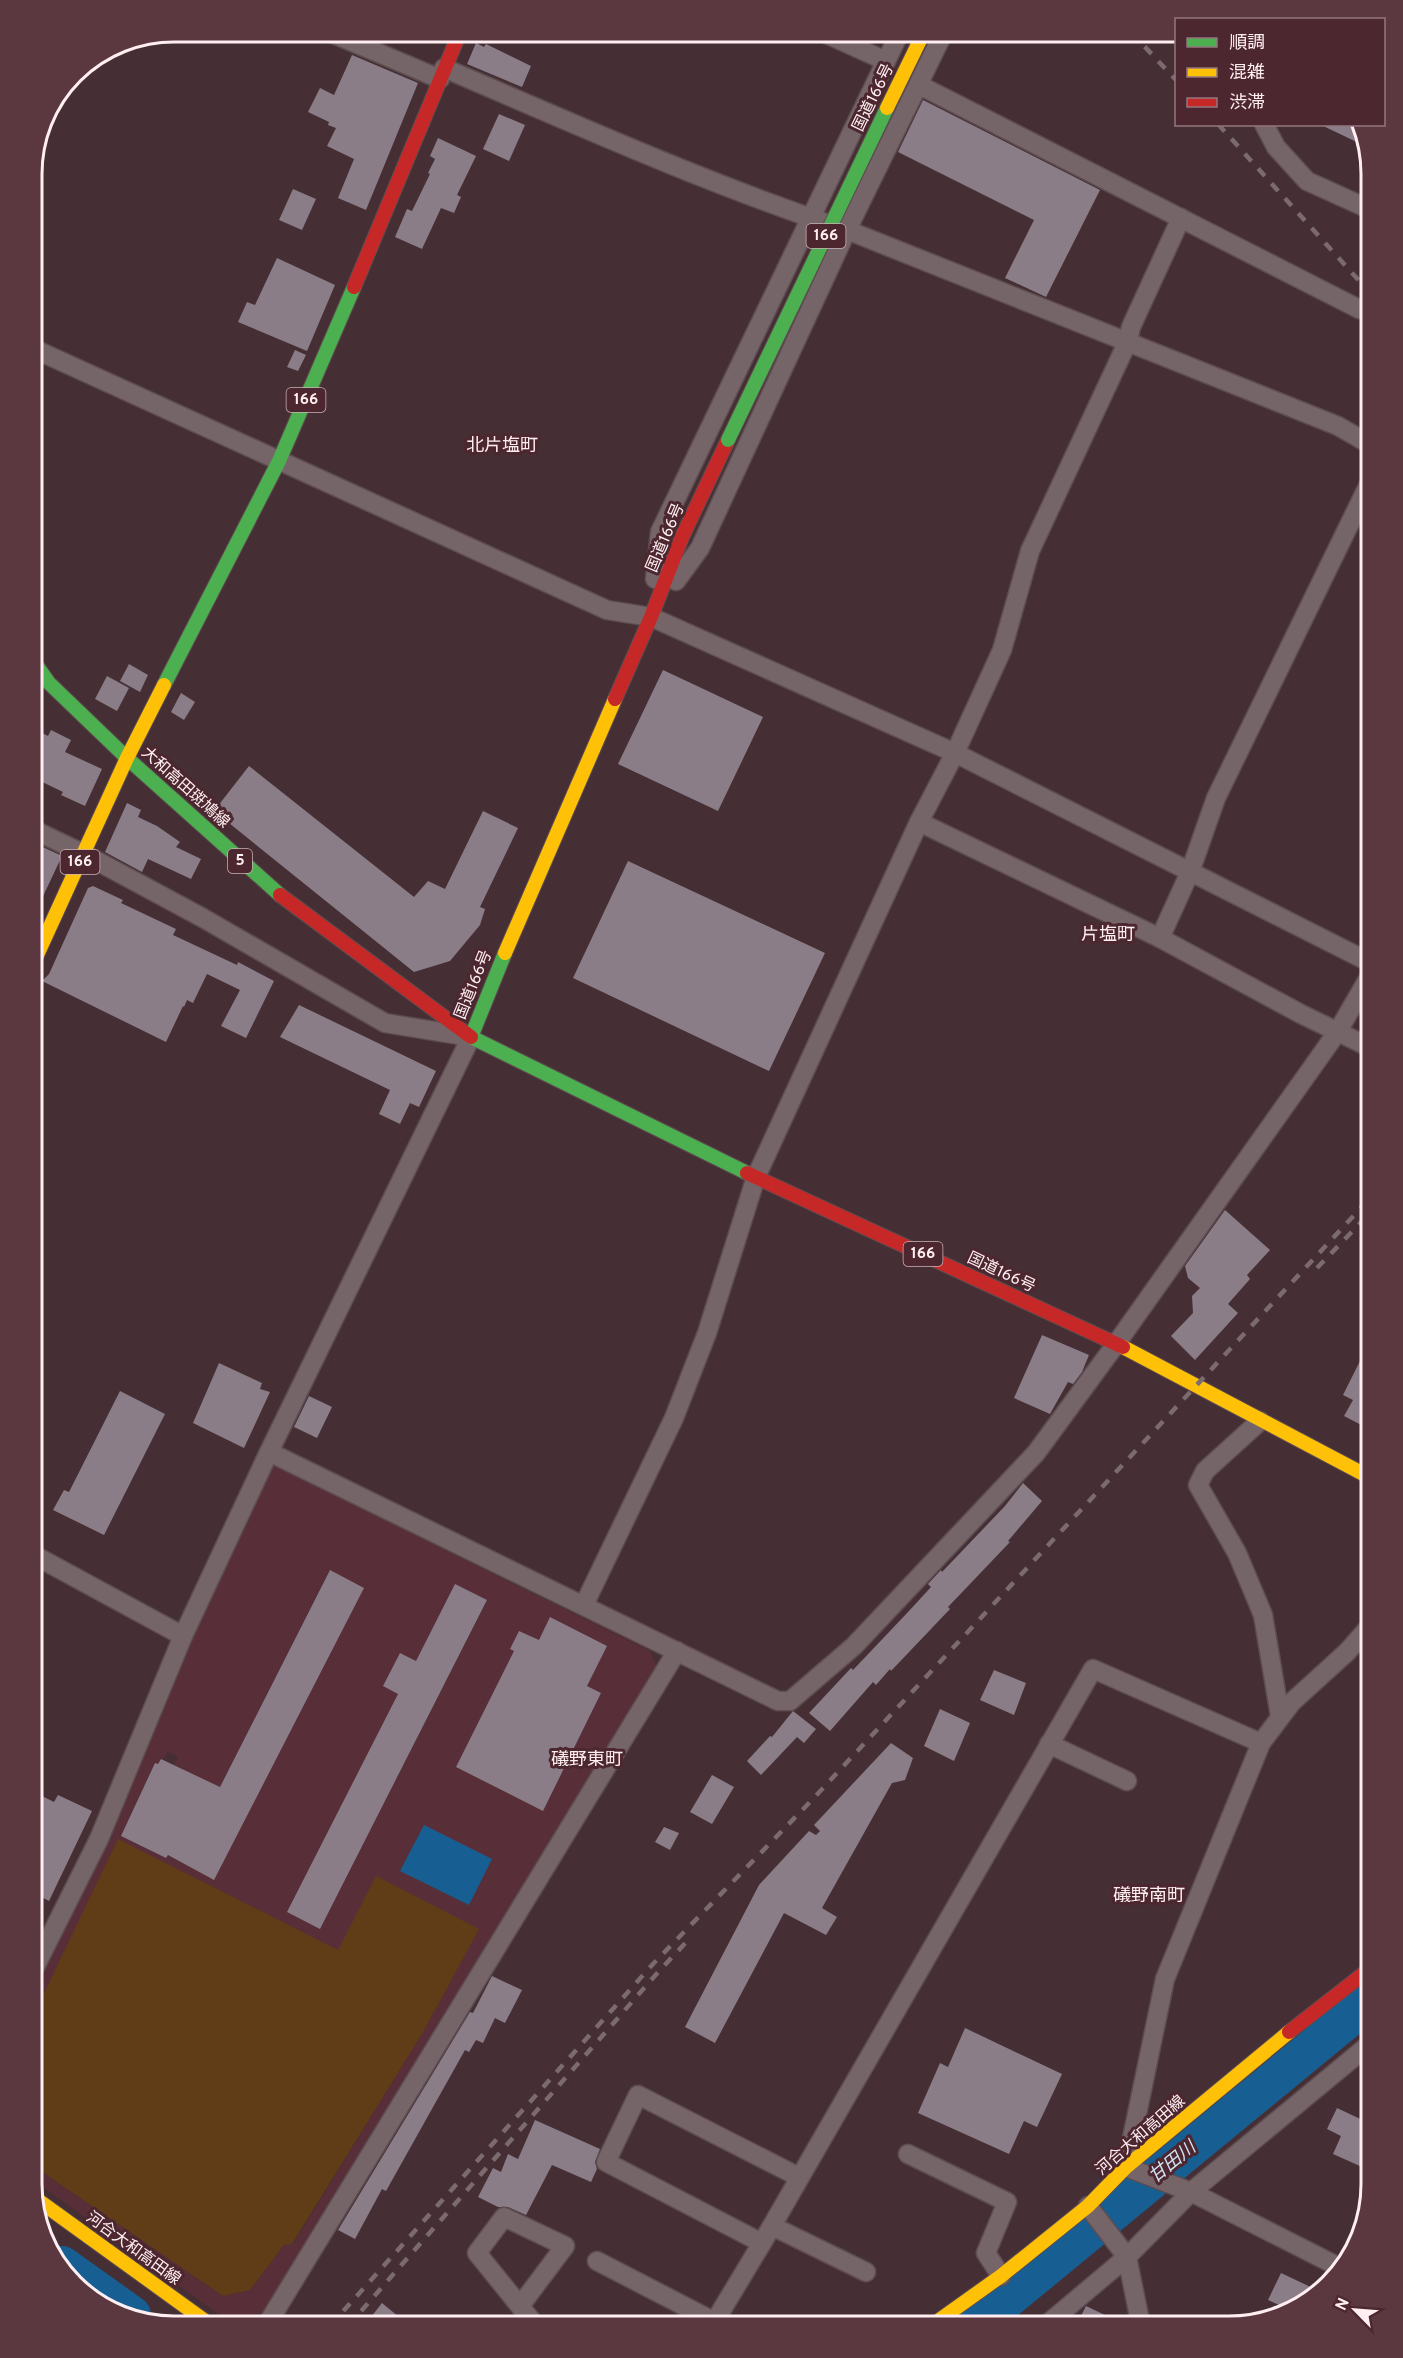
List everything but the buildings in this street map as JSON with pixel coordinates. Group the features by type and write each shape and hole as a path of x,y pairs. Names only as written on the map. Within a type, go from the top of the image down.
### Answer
{"main road":[{"name":"166","path":"42,944 127,758 279,461 333,339 456,42"},
{"name":"国道166号","path":"919,42 682,537 651,617 519,918 471,1037 756,1177 1116,1344 1361,1473"},
{"name":"大和高田斑鳩線","path":"42,673 127,758 272,890 471,1037"},
{"name":"河合大和高田線","path":"945,2316 1091,2211 1126,2167 1320,2006 1361,1975"},
{"name":"河合大和高田線","path":"44,2204 198,2316"}],"street":[{"path":"356,42 809,218 847,230 1128,341 1338,426 1361,439"},
{"path":"844,42 886,61"},
{"path":"651,617 660,532 895,42"},
{"path":"651,617 700,548 847,230 939,42"},
{"path":"919,85 1361,309"},
{"path":"1265,126 1276,147 1307,181 1361,205"},
{"path":"584,1605 674,1418 707,1333 756,1177 919,822 955,753 1002,650 1030,551 1128,341 1131,327 1181,218"},
{"path":"42,353 607,610 651,617 955,753 1361,958"},
{"path":"1160,938 1190,872 1216,798 1361,501"},
{"path":"919,822 1160,938 1301,1014 1361,1043"},
{"path":"42,834 203,918 385,1023 471,1037 269,1452 183,1636 99,1839 42,1953"},
{"path":"269,1452 778,1701 790,1701 854,1646 1036,1453 1338,1031 1361,991"},
{"path":"1260,1421 1205,1472 1198,1485 1237,1553 1263,1615 1280,1716"},
{"path":"42,1559 183,1636"},
{"path":"1334,2264 1185,2190 1126,2167 1165,1980 1262,1743 1292,1702 1361,1636"},
{"path":"272,2316 677,1651"},
{"path":"719,2316 1093,1669 1262,1743"},
{"path":"1049,1744 1127,1781"},
{"path":"1055,2316 1185,2190 1361,2055"},
{"path":"762,2243 606,2162 638,2095 799,2177"},
{"path":"908,2154 1007,2202 986,2253 1000,2276"},
{"path":"1091,2211 1121,2250 1138,2316"},
{"path":"520,2306 565,2246 504,2217 477,2253 528,2316"},
{"path":"772,2226 866,2272"},
{"path":"597,2261 699,2316"}],"shaded area":[{"path":"274,1465 650,1651 657,1667 268,2316 221,2316 42,2186 42,2172 223,2296 250,2290 284,2245 293,2244 422,2034 478,1929 338,1950 118,1840 42,1997 42,1968 104,1842 197,1619","holes":["330,1571 213,1879 182,1862","455,1585 487,1601 320,1928 398,1694 400,1653 416,1661","550,1618 607,1646 587,1686 601,1693 543,1810 456,1767 514,1651 510,1649 519,1631 539,1640","168,1752 178,1757 174,1765 176,1837 166,1858 121,1836 155,1763 158,1764 161,1758 164,1759"]},
{"path":"118,1839 338,1950 376,1876 479,1929 422,2034 292,2244 284,2245 250,2290 223,2296 42,2172 42,1997"}],"water":[{"path":"424,1825 492,1859 469,1905 400,1871"}],"waterway":[{"name":"甘田川","path":"987,2316 1361,2008"},
{"path":"86,2282 107,2297"}],"railway":[{"path":"1140,42 1175,79"},
{"path":"1220,126 1361,283"},
{"path":"339,2316 653,1964 811,1801 1361,1208"},
{"path":"1317,1268 1361,1222"},
{"path":"357,2316 692,1936"}],"traffic: fast":[{"path":"728,440 887,108"},
{"path":"164,685 279,461 354,287"},
{"path":"42,673 49,683 127,758 280,895"},
{"path":"505,953 471,1037 747,1173"}],"traffic: slow":[{"path":"887,108 919,42"},
{"path":"42,944 127,758 164,685"},
{"path":"505,953 615,699"},
{"path":"1123,1347 1361,1473"},
{"path":"945,2316 1001,2276 1088,2206 1126,2167 1289,2032"},
{"path":"44,2204 198,2316"}],"traffic: jam":[{"path":"354,287 456,42"},
{"path":"615,699 651,617 682,537 728,440"},
{"path":"280,895 471,1037"},
{"path":"747,1173 1123,1347"},
{"path":"1289,2032 1361,1976"}],"district":[{"name":"北片塩町","path":"502,446"},
{"name":"片塩町","path":"1108,935"},
{"name":"礒野東町","path":"587,1760"},
{"name":"礒野南町","path":"1149,1896"}]}
